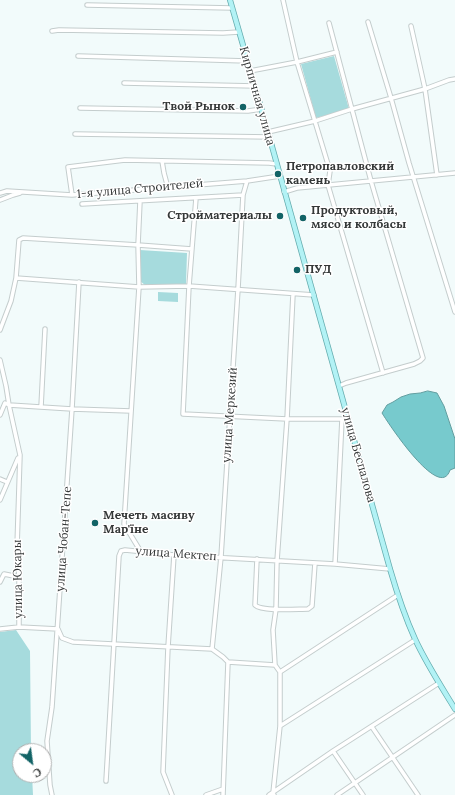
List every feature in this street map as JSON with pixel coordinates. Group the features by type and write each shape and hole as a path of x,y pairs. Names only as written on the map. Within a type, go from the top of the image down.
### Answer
{"main road":[{"name":"Кирпичная улица","path":"230,0 262,109 284,192"},
{"name":"улица Беспалова","path":"284,192 398,595 415,640 455,709"}],"street":[{"path":"283,0 297,62 330,171 328,185 383,373"},
{"path":"87,5 232,8"},
{"path":"368,22 455,312"},
{"path":"329,23 371,181 423,358 414,364 339,386"},
{"path":"411,26 425,89 437,175"},
{"path":"52,31 239,32"},
{"path":"250,71 297,62 337,52"},
{"path":"78,56 247,61"},
{"path":"75,134 269,135 455,79"},
{"path":"124,83 255,86"},
{"path":"80,108 248,111 262,109"},
{"name":"1-я улица Строителей","path":"72,196 68,166 125,160 276,164"},
{"path":"162,161 168,188"},
{"path":"284,192 297,188 455,173"},
{"name":"1-я улица Строителей","path":"0,193 7,191 72,196 247,181 280,176"},
{"name":"улица Меркезий","path":"212,649 221,557 243,195 247,181"},
{"path":"0,200 13,195 29,193"},
{"path":"82,204 243,195"},
{"path":"196,198 189,286 183,414 287,419 349,419"},
{"path":"140,201 138,245 139,287 124,524 141,552"},
{"path":"0,330 11,301 16,278 19,240 23,238 192,249"},
{"path":"16,278 139,287 189,286 314,295"},
{"name":"улица Чобан-Тепе","path":"52,795 47,741 52,707 58,629 72,409 78,282"},
{"path":"272,794 280,726 280,672 275,665 273,630 276,609 277,561 294,294"},
{"path":"41,407 45,329"},
{"name":"улица Юкары","path":"0,360 20,455 17,547 19,577 19,627 58,629"},
{"path":"0,415 4,403 9,405 72,409 130,411"},
{"path":"334,564 342,419"},
{"path":"0,500 20,455"},
{"path":"0,480 7,482"},
{"name":"улица Мектеп","path":"106,781 113,643 119,556 121,552 125,550 174,555 334,564 390,569"},
{"path":"172,795 163,772 168,647 174,555"},
{"path":"256,559 255,605 258,607 276,609 308,609 312,606 315,563"},
{"path":"0,582 4,574 19,577"},
{"path":"280,672 398,595"},
{"path":"0,629 19,627"},
{"path":"58,629 62,638 73,642 212,649 228,662 275,665"},
{"path":"280,726 415,640"},
{"path":"223,795 228,662"},
{"path":"272,794 333,751 439,683"},
{"path":"337,795 455,715"},
{"path":"372,726 418,795"},
{"path":"333,751 363,795"},
{"path":"206,795 223,789"}],"shaded area":[{"path":"334,56 349,109 316,118 301,64"},
{"path":"140,250 187,253 186,284 145,285 140,281"},
{"path":"158,292 178,293 178,302 158,301"},
{"path":"428,391 437,393 444,406 455,439 455,468 450,470 444,477 436,476 426,469 414,457 382,413 387,405 401,397"},
{"path":"16,630 30,651 31,743 12,743 12,783 32,783 33,795 0,795 0,632"}],"place":[{"name":"Твой Рынок","path":"243,107"},
{"name":"Петропавловский камень","path":"278,174"},
{"name":"Стройматериалы","path":"280,216"},
{"name":"Продуктовый, мясо и колбасы","path":"303,218"},
{"name":"ПУД","path":"297,270"},
{"name":"Мечеть масиву Мар'їне","path":"95,523"}]}
